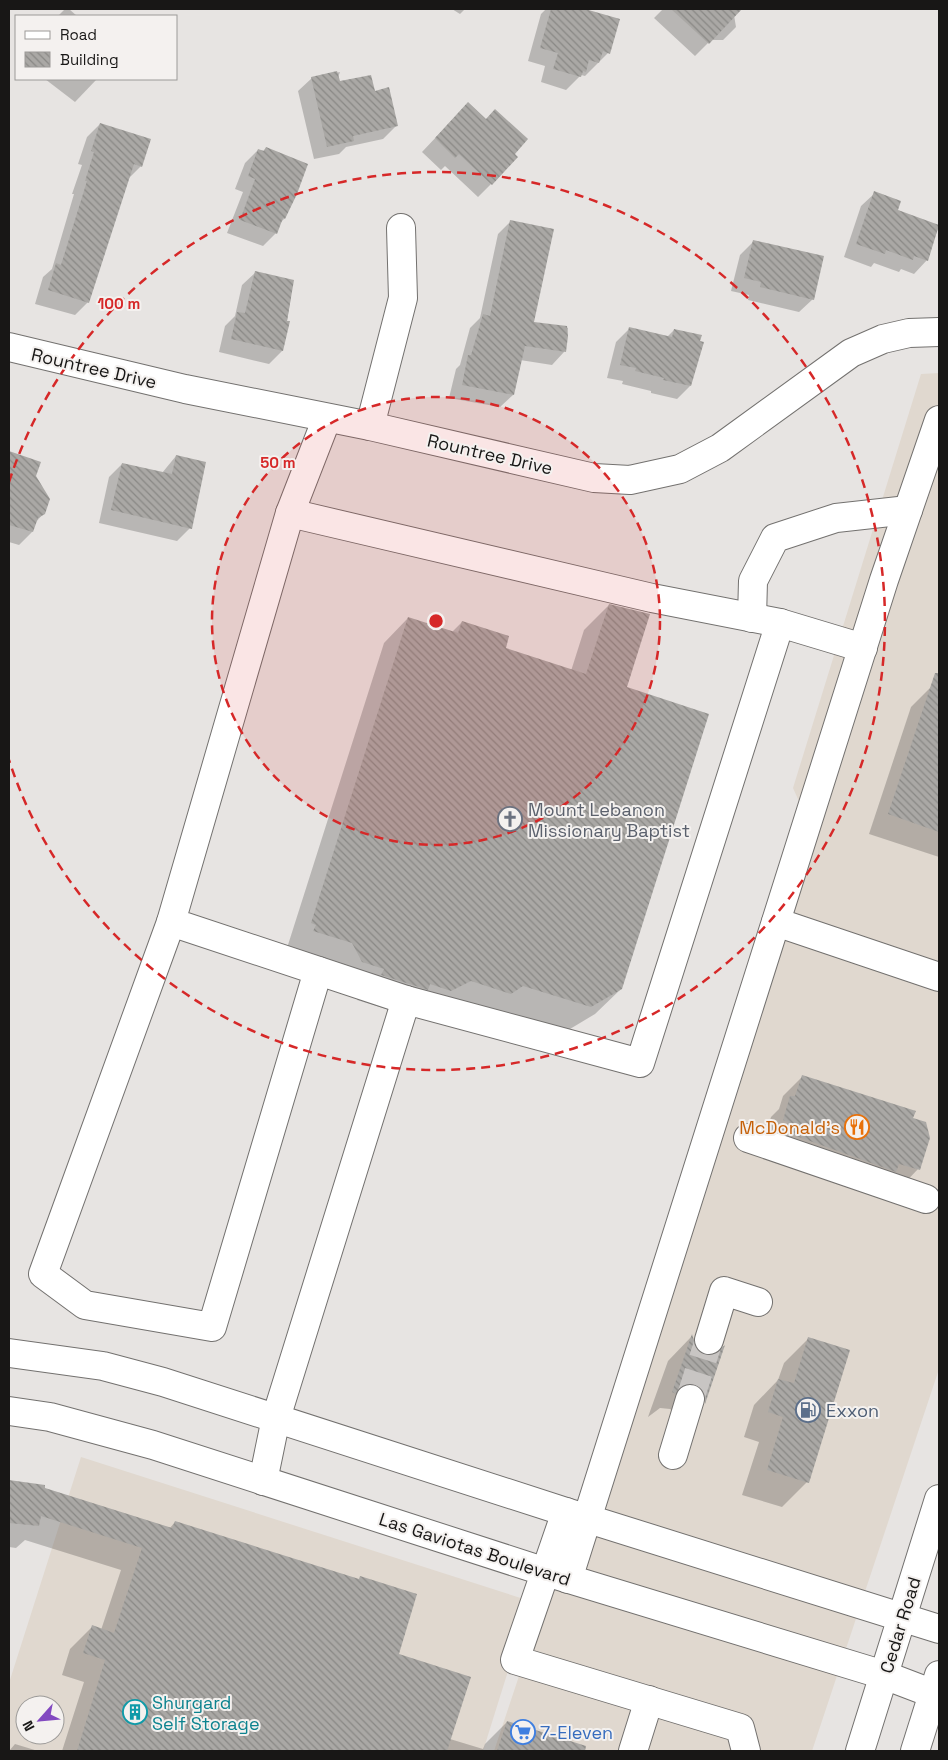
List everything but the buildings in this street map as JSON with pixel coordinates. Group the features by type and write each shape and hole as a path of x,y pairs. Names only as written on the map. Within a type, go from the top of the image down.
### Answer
{"street":[{"path":"370,426 403,298 401,228"},
{"name":"Rountree Drive","path":"9,347 185,389 370,426 594,478 630,480 680,469 720,448 851,353 883,340 909,333 939,332"},
{"path":"318,971 212,1327 85,1305 43,1274 171,922 290,513 327,418"},
{"path":"746,1751 740,1728 515,1660 557,1575 776,922 863,648 939,420"},
{"path":"752,618 753,580 775,538 836,518 908,510"},
{"path":"290,513 652,598 780,623 863,648"},
{"path":"171,922 406,1000 640,1063 780,623"},
{"path":"776,922 939,977"},
{"path":"263,1481 276,1418 406,1000"},
{"path":"748,1138 926,1199"},
{"path":"709,1340 724,1291 758,1302"},
{"path":"9,1353 103,1366 163,1382 577,1516 939,1630"},
{"path":"673,1456 690,1399"},
{"name":"Las Gaviotas Boulevard","path":"9,1411 50,1417 153,1445 557,1575 884,1675 937,1688"},
{"name":"Cedar Road","path":"860,1751 939,1499"},
{"path":"915,1751 937,1688"},
{"path":"633,1751 649,1700"}],"shaded area":[{"path":"939,373 939,1369 812,1751 494,1751 543,1604 814,835 793,788 921,374"},
{"path":"81,1457 530,1601 483,1751 9,1751 9,1683"}],"tunnel":[{"path":"690,1399 709,1340"}],"place":[{"name":"Mount Lebanon Missionary Baptist","path":"510,819"},
{"name":"McDonald's","path":"857,1127"},
{"name":"Exxon","path":"808,1410"},
{"name":"Shurgard Self Storage","path":"135,1712"},
{"name":"7-Eleven","path":"523,1732"}]}
